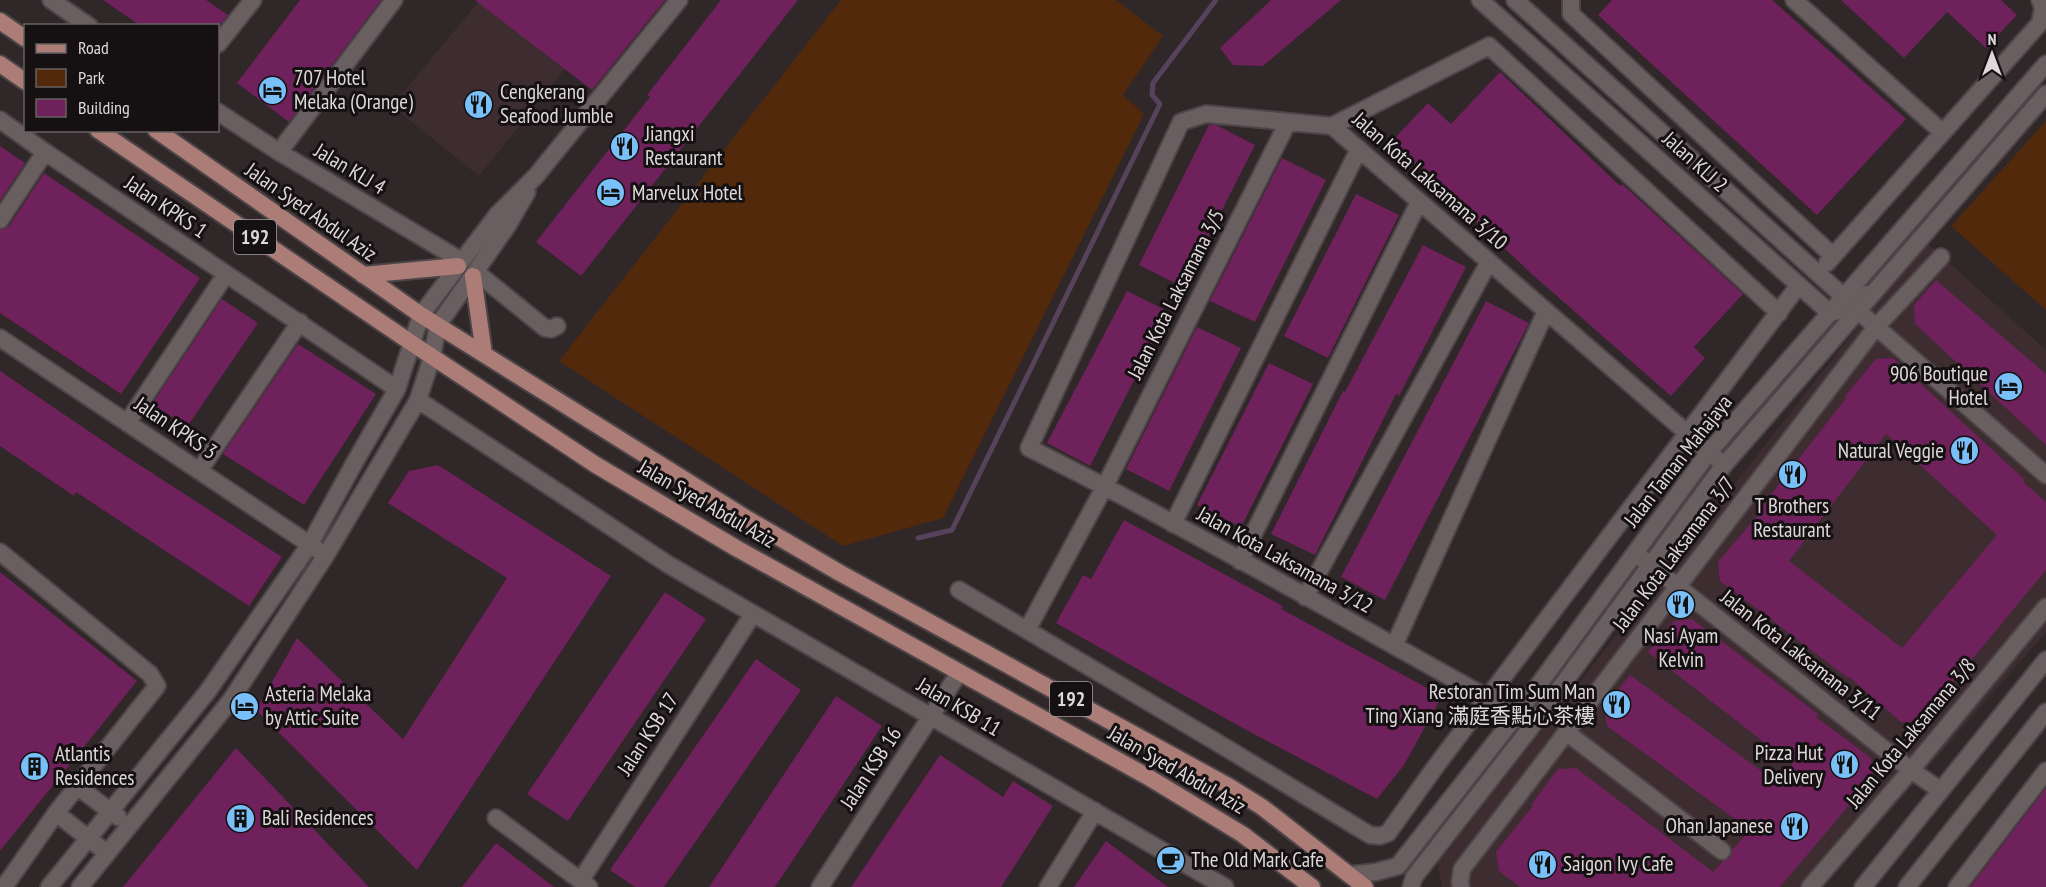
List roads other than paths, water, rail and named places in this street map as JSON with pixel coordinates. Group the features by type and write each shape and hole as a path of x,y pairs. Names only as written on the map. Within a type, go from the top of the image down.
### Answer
{"main road":[{"path":"0,21 24,38"},
{"path":"0,64 24,81"},
{"name":"Jalan Syed Abdul Aziz","path":"101,132 432,357 596,465 736,548 1148,777 1242,834 1312,887"},
{"name":"Jalan Syed Abdul Aziz","path":"159,132 421,315 746,518 853,580 1230,787 1262,807 1365,887"},
{"path":"363,275 460,264"},
{"path":"474,274 484,354"}],"street":[{"path":"51,0 86,24"},
{"path":"219,43 252,0"},
{"path":"279,152 394,0"},
{"path":"49,887 208,691 310,544 397,389 421,315 497,215 536,176 679,0"},
{"name":"Jalan KLJ 2","path":"1480,0 1799,285 1844,307"},
{"name":"Jalan KLJ 2","path":"1515,0 1817,274 1844,307"},
{"path":"1571,0 1571,14 1833,256"},
{"path":"1794,0 1942,132"},
{"path":"1817,274 2040,23 2043,8 2040,0"},
{"path":"1332,126 1489,46 1779,313"},
{"name":"Jalan Taman Mahajaya","path":"1349,875 1376,872 1398,866 1515,717 1709,452 1844,307 2046,64"},
{"name":"Jalan Taman Mahajaya","path":"1411,887 1414,877 1529,730 1724,465 1824,350 1844,307 1886,278 2046,94"},
{"name":"Jalan KLJ 4","path":"219,112 279,152 460,264"},
{"name":"Jalan Kota Laksamana 3/10","path":"1029,448 1181,122 1206,114 1332,126 1724,465"},
{"name":"Jalan KPKS 1","path":"0,120 397,389"},
{"name":"Jalan Kota Laksamana 3/5","path":"1027,630 1105,486 1288,122"},
{"path":"1173,524 1359,149"},
{"path":"0,220 45,152"},
{"path":"80,887 231,700 326,555 418,400 432,357 438,325 508,225 536,176"},
{"path":"1240,561 1419,202"},
{"name":"Jalan Kota Laksamana 3/7","path":"1461,887 1462,869 1566,732 1876,327 1941,257"},
{"path":"1305,597 1490,262"},
{"path":"127,423 226,274"},
{"path":"474,274 544,328 551,330 557,326"},
{"path":"959,590 1370,836 1380,836 1388,832 1799,285"},
{"path":"1844,307 1876,327 2046,475"},
{"path":"1394,646 1546,311"},
{"path":"199,471 300,322"},
{"name":"Jalan KPKS 3","path":"0,338 326,555"},
{"name":"Jalan KSB 11","path":"418,400 669,565 1225,887"},
{"name":"Jalan Kota Laksamana 3/12","path":"1029,448 1105,486 1488,698 1515,717"},
{"path":"0,552 150,674 157,687 56,813 4,887"},
{"name":"Jalan Kota Laksamana 3/11","path":"1635,553 1911,770 1940,790"},
{"name":"Jalan Kota Laksamana 3/8","path":"1810,887 1911,770 2046,607"},
{"name":"Jalan KSB 17","path":"585,883 753,614"},
{"path":"1863,887 2046,660"},
{"name":"Jalan KSB 16","path":"820,887 959,673"},
{"path":"1907,887 2046,712"},
{"path":"1566,732 1722,851"},
{"path":"1957,887 2046,771"},
{"path":"78,787 130,826"},
{"path":"1048,887 1095,811"},
{"path":"56,813 107,853"},
{"path":"496,818 585,883"}],"waterway":[{"path":"918,538 952,530 1160,104 1152,95 1153,83 1216,0"}],"place":[{"name":"707 Hotel Melaka (Orange)","path":"273,90"},
{"name":"Cengkerang Seafood Jumble","path":"479,104"},
{"name":"Jiangxi Restaurant","path":"624,146"},
{"name":"Marvelux Hotel","path":"611,193"},
{"name":"906 Boutique Hotel","path":"2009,386"},
{"name":"Natural Veggie","path":"1965,451"},
{"name":"T Brothers Restaurant","path":"1792,475"},
{"name":"Nasi Ayam Kelvin","path":"1681,605"},
{"name":"Restoran Tim Sum Man Ting Xiang 滿庭香點心茶樓","path":"1616,704"},
{"name":"Asteria Melaka by Attic Suite","path":"244,706"},
{"name":"Pizza Hut Delivery","path":"1844,765"},
{"name":"Atlantis Residences","path":"34,766"},
{"name":"Bali Residences","path":"241,818"},
{"name":"Ohan Japanese","path":"1794,826"},
{"name":"The Old Mark Cafe","path":"1170,860"},
{"name":"Saigon Ivy Cafe","path":"1542,864"}]}
